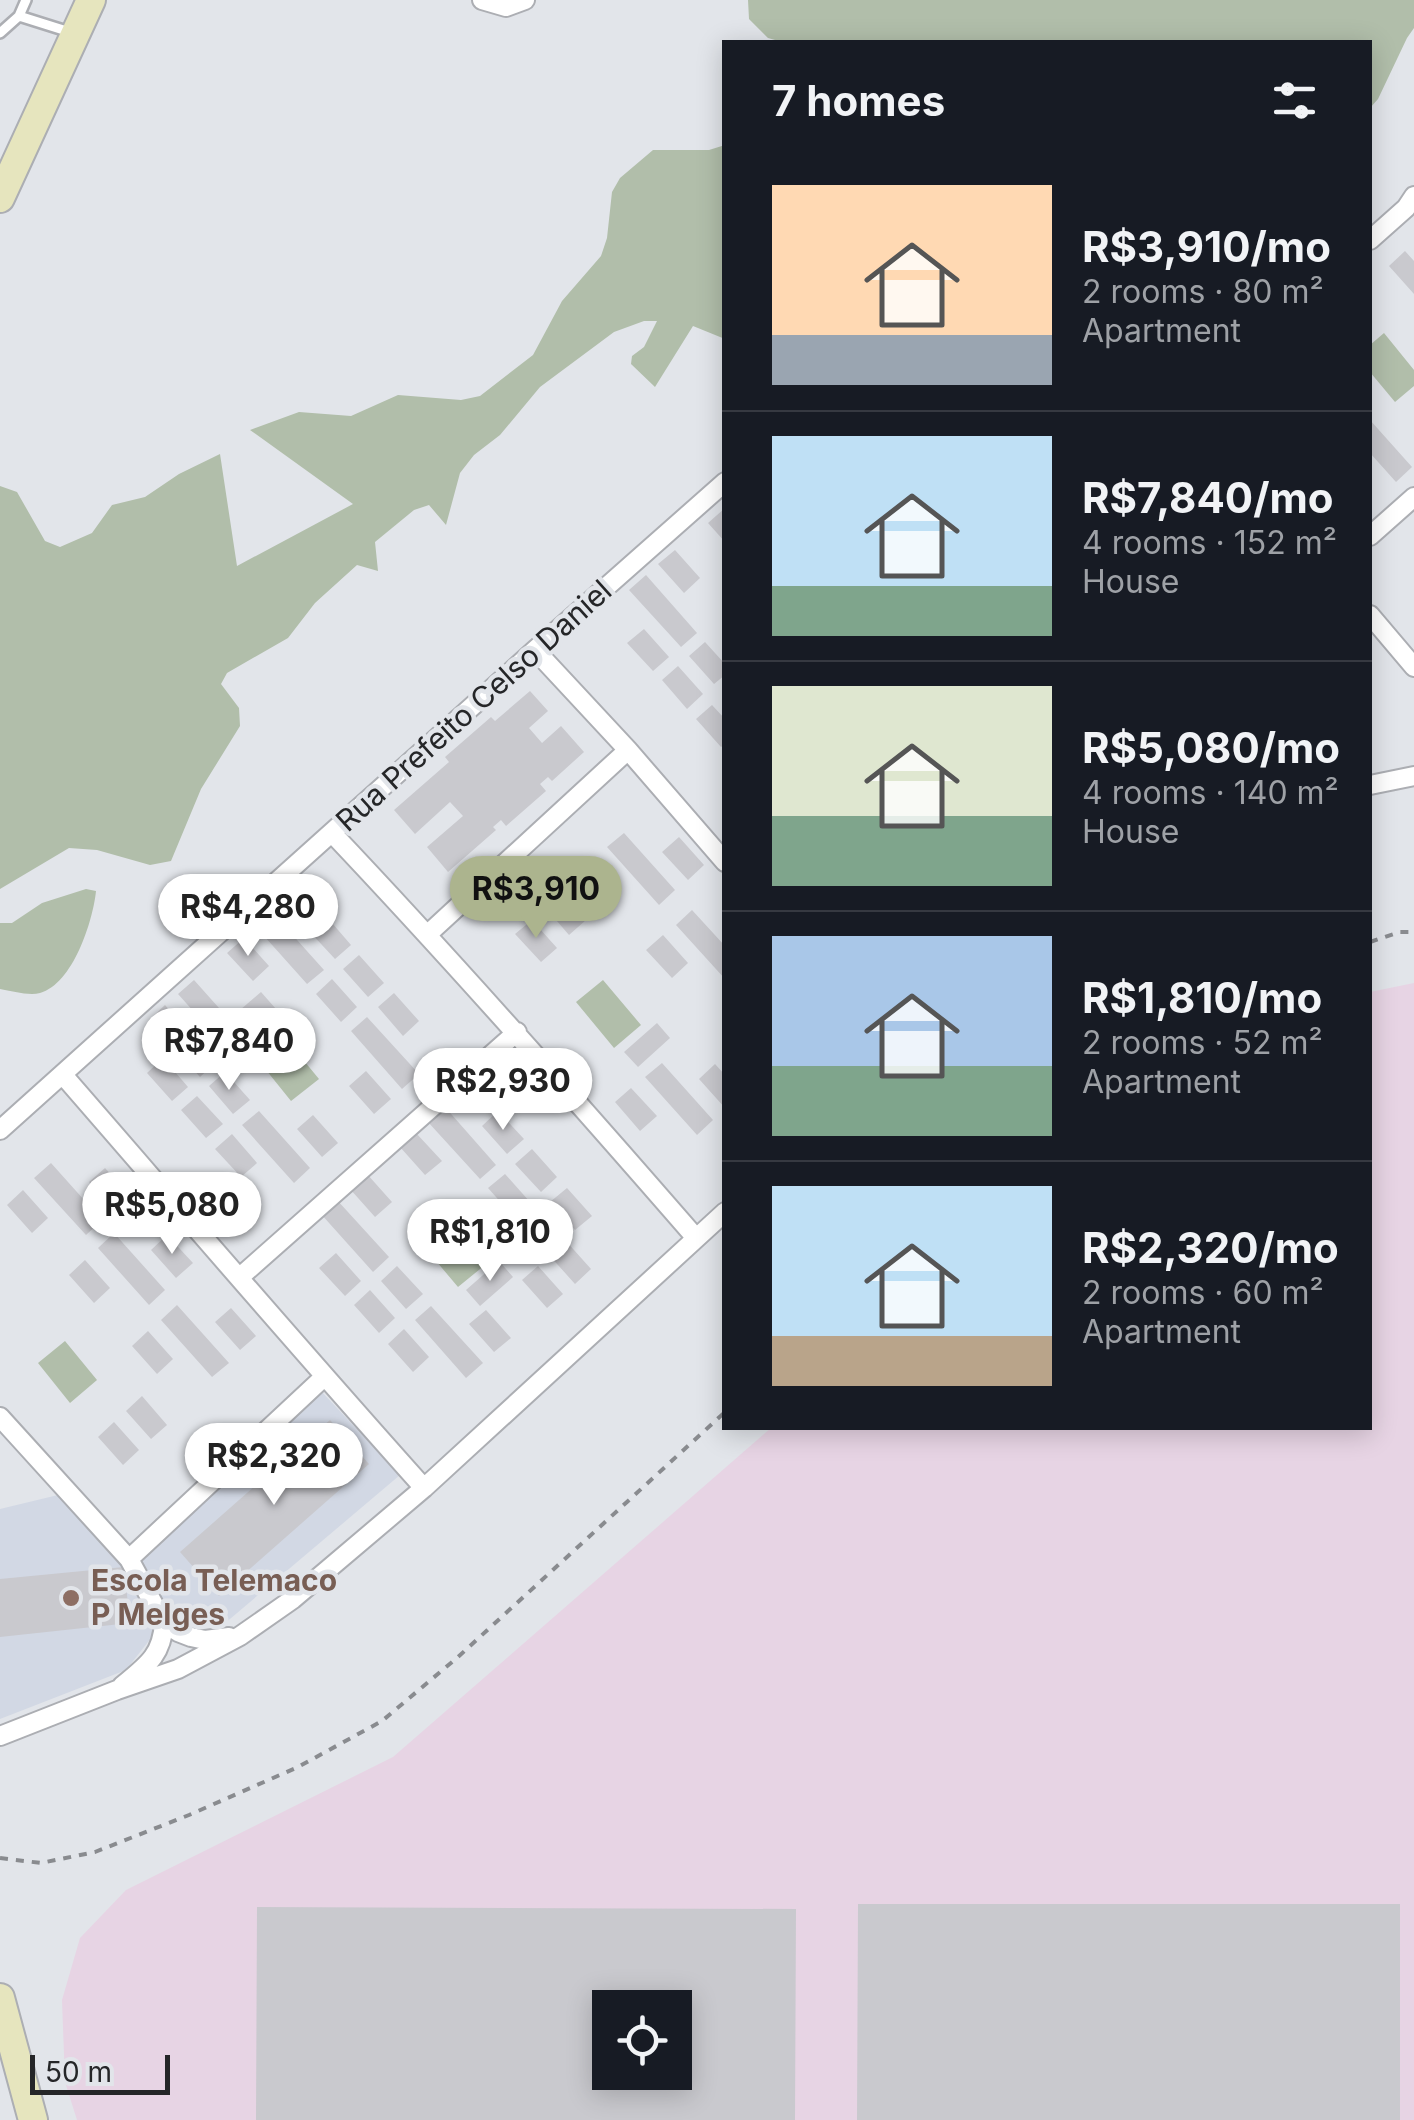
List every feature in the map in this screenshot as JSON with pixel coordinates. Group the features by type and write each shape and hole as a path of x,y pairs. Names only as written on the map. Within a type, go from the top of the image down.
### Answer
{"street":[{"path":"0,198 91,0"},
{"path":"482,0 506,8 525,0"},
{"path":"1372,238 1414,196"},
{"name":"Rua Prefeito Celso Daniel","path":"0,1130 722,485"},
{"path":"1372,534 1414,497"},
{"path":"1372,617 1414,668"},
{"path":"534,650 718,840"},
{"path":"428,934 628,750"},
{"path":"1372,785 1414,776"},
{"path":"332,833 517,1032 696,1238"},
{"path":"240,1276 517,1032"},
{"path":"62,1076 424,1488"},
{"path":"0,1736 178,1669 240,1636 294,1599 424,1488 722,1215"},
{"path":"130,1560 324,1377"},
{"path":"0,1417 130,1560 164,1623 205,1640 240,1636"},
{"path":"117,1690 159,1650 164,1623"},
{"path":"0,1998 33,2120"}],"lane":[{"path":"0,33 19,16 26,0"},
{"path":"19,16 76,34"}],"path":[{"path":"1372,941 1400,932 1414,932"},
{"path":"0,1858 41,1863 96,1852 298,1767 382,1721 458,1658 722,1415"}],"shaded area":[{"path":"1414,983 1414,2120 77,2120 65,2082 62,2000 80,1938 126,1890 393,1757 769,1430 1372,1430 1372,992"},
{"path":"320,1390 400,1475 224,1624 191,1624 163,1602 138,1557"},
{"name":"Escola Telemaco P Melges","path":"58,1495 127,1564 155,1633 126,1670 0,1719 0,1509"}],"green space":[{"path":"748,0 1414,0 1414,28 1372,106 1372,40 775,40 749,19"},
{"path":"722,146 722,338 693,326 655,387 631,364 632,356 644,347 657,321 644,321 614,332 540,387 500,435 474,455 460,473 446,525 429,505 414,510 375,542 378,571 357,565 315,603 288,638 227,673 221,684 239,708 240,726 201,789 171,861 150,865 97,850 69,848 0,889 0,486 17,492 45,541 60,547 92,533 112,505 145,497 179,474 220,454 237,566 353,504 250,430 299,412 351,416 398,395 461,400 480,396 533,355 562,301 601,256 612,192 620,178 653,150 709,150"},
{"path":"1384,333 1414,370 1414,386 1395,402 1372,374 1372,343"},
{"path":"86,889 96,891 91,918 79,950 62,977 40,993 0,989 0,923 12,923 42,903"},
{"path":"603,980 641,1025 614,1048 576,1002"},
{"path":"281,1033 319,1079 291,1101 254,1055"},
{"path":"447,1219 485,1265 458,1287 420,1242"},
{"path":"65,1341 97,1380 70,1403 38,1363"}],"building":[{"path":"1405,251 1414,261 1414,294 1389,266"},
{"path":"1372,422 1412,467 1396,482 1372,455"},
{"path":"722,511 722,539 708,523"},
{"path":"675,550 700,578 684,593 658,564"},
{"path":"646,575 697,633 681,647 629,590"},
{"path":"644,629 669,657 653,671 627,643"},
{"path":"705,642 722,661 722,677 714,684 689,656"},
{"path":"678,666 703,694 687,709 662,680"},
{"path":"530,691 548,711 529,728 542,743 561,726 584,752 552,781 548,777 540,784 546,791 506,826 501,820 493,827 496,830 448,872 427,847 463,816 450,802 415,834 394,810 449,762 445,757 491,717 495,721"},
{"path":"712,705 722,716 722,746 721,747 696,719"},
{"path":"624,833 675,890 659,905 607,847"},
{"path":"679,837 704,865 688,880 662,852"},
{"path":"596,861 621,889 604,903 579,875"},
{"path":"561,892 586,920 569,935 544,906"},
{"path":"692,910 722,943 722,976 676,925"},
{"path":"272,912 324,970 307,984 256,927"},
{"path":"326,916 351,945 335,959 309,931"},
{"path":"532,920 557,948 541,962 515,934"},
{"path":"663,935 688,963 672,978 646,950"},
{"path":"244,938 269,966 253,981 227,953"},
{"path":"359,955 384,983 368,997 343,969"},
{"path":"332,979 357,1007 341,1022 316,994"},
{"path":"194,980 219,1008 203,1022 178,994"},
{"path":"261,992 276,1009 242,1039 226,1022"},
{"path":"394,993 419,1021 403,1036 378,1007"},
{"path":"165,1005 216,1062 200,1077 149,1020"},
{"path":"367,1017 419,1074 402,1089 351,1031"},
{"path":"657,1023 670,1038 638,1067 624,1052"},
{"path":"163,1058 188,1087 172,1101 147,1073"},
{"path":"662,1063 713,1120 697,1135 645,1077"},
{"path":"715,1064 722,1072 722,1105 699,1079"},
{"path":"366,1071 391,1099 374,1114 349,1086"},
{"path":"225,1072 250,1100 233,1114 209,1086"},
{"path":"631,1088 657,1116 640,1131 615,1102"},
{"path":"197,1096 223,1124 206,1138 181,1110"},
{"path":"445,1107 496,1165 480,1179 428,1122"},
{"path":"259,1111 310,1168 294,1183 242,1125"},
{"path":"498,1111 524,1139 507,1154 482,1126"},
{"path":"313,1115 338,1143 322,1157 297,1129"},
{"path":"416,1133 442,1161 425,1175 400,1147"},
{"path":"232,1134 257,1163 241,1177 215,1149"},
{"path":"532,1149 557,1177 541,1192 515,1164"},
{"path":"51,1163 102,1220 86,1235 34,1178"},
{"path":"105,1168 131,1196 114,1210 89,1182"},
{"path":"367,1174 392,1202 375,1217 350,1189"},
{"path":"505,1174 530,1202 513,1216 488,1188"},
{"path":"567,1188 592,1216 575,1230 550,1202"},
{"path":"23,1190 48,1218 32,1233 7,1205"},
{"path":"337,1200 389,1257 373,1272 321,1214"},
{"path":"540,1212 591,1269 575,1284 523,1226"},
{"path":"114,1233 165,1290 149,1305 98,1248"},
{"path":"167,1235 193,1263 176,1278 151,1250"},
{"path":"336,1253 361,1281 345,1296 319,1268"},
{"path":"85,1260 110,1288 94,1303 69,1275"},
{"path":"499,1261 513,1277 480,1306 466,1290"},
{"path":"397,1266 423,1294 406,1309 381,1281"},
{"path":"538,1266 563,1294 547,1308 522,1280"},
{"path":"370,1290 395,1318 379,1333 354,1305"},
{"path":"177,1305 229,1363 212,1377 161,1320"},
{"path":"431,1306 483,1363 466,1378 415,1320"},
{"path":"231,1308 256,1336 240,1350 215,1322"},
{"path":"486,1310 511,1338 494,1352 469,1324"},
{"path":"404,1329 429,1357 413,1372 388,1344"},
{"path":"148,1331 173,1359 157,1374 132,1346"},
{"path":"142,1396 167,1425 151,1439 126,1411"},
{"path":"330,1420 369,1464 219,1596 180,1552"},
{"path":"114,1422 139,1450 123,1465 98,1437"},
{"path":"124,1567 130,1623 0,1637 0,1579"},
{"path":"858,1904 1400,1904 1400,2120 857,2120"},
{"path":"257,1907 796,1909 795,2120 256,2120"}],"place":[{"name":"Escola Telemaco P Melges","path":"71,1598"}]}
